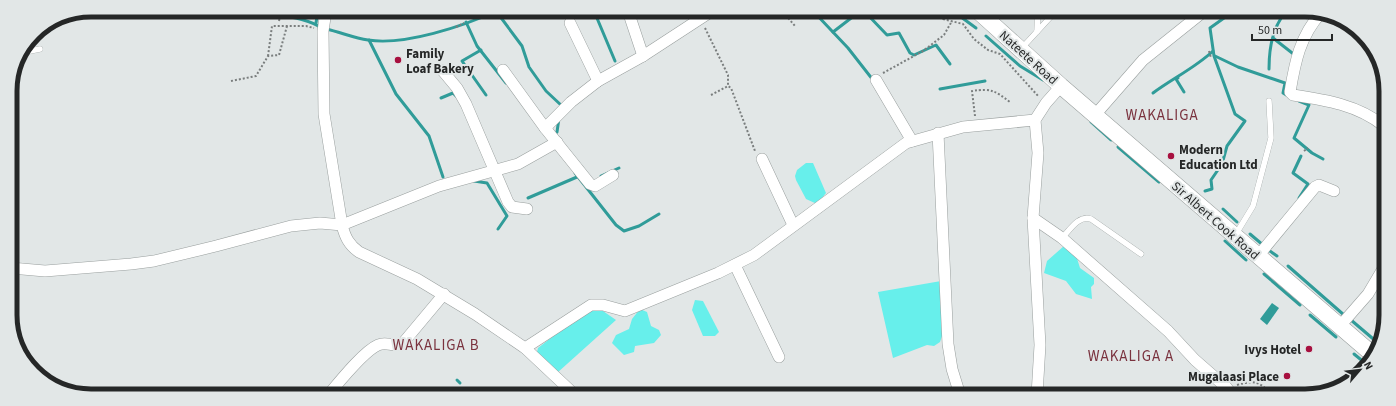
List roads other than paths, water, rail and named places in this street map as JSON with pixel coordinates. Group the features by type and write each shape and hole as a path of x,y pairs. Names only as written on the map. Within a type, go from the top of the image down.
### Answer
{"main road":[{"name":"Nateete Road","path":"985,17 1061,86"},
{"name":"Sir Albert Cook Road","path":"1061,86 1367,350"}],"street":[{"path":"325,17 323,27 324,114 342,225 347,240 352,247 359,252 417,279 444,294 525,348 569,389"},
{"path":"630,17 643,56"},
{"path":"545,128 571,102 598,81 643,56 659,40 701,17"},
{"path":"1095,115 1143,60 1197,17"},
{"path":"1317,19 1309,30 1295,59 1290,92 1293,95 1352,107 1370,115 1379,122"},
{"path":"570,23 598,81"},
{"path":"442,70 457,88 466,104 508,202 512,207 527,209"},
{"path":"503,70 545,128 590,184 598,184 613,175"},
{"path":"876,80 912,141"},
{"path":"1037,389 1040,345 1033,218 1038,153 1035,120 1046,103 1061,86"},
{"path":"525,348 591,305 603,305 625,311 735,265 754,255 900,147 912,141 938,133 976,125 1035,120"},
{"path":"938,133 948,344 952,368 958,389"},
{"path":"17,269 45,271 154,261 291,226 320,223 342,225 439,186 466,177 518,164 557,142"},
{"path":"758,155 793,225"},
{"path":"1258,256 1314,187 1319,185 1334,191"},
{"path":"1033,218 1062,238 1168,331 1195,360 1227,389"},
{"path":"735,265 779,357"},
{"path":"1340,326 1368,294 1379,275"},
{"path":"334,389 377,346 382,344 397,346 403,343 444,294"}],"lane":[{"path":"1037,31 1038,17"},
{"path":"1021,50 1050,17"},
{"path":"29,51 40,49"},
{"path":"1235,236 1253,206 1271,138 1269,101"},
{"path":"1062,238 1080,218 1085,217 1091,219 1141,254"}],"waterway":[{"path":"292,17 309,22 321,28"},
{"path":"316,23 317,17"},
{"path":"326,29 368,40 399,40 434,33 483,17"},
{"path":"500,17 522,46 529,67 546,91 562,106"},
{"path":"597,17 615,61"},
{"path":"819,17 848,48 873,80"},
{"path":"833,32 852,17"},
{"path":"870,17 887,35 899,33 910,53 914,55 936,45 950,64"},
{"path":"946,17 961,17"},
{"path":"961,17 976,28"},
{"path":"1205,191 1212,189 1211,180 1222,164 1227,146 1245,121 1235,114 1214,56 1210,28 1225,17"},
{"path":"1269,69 1272,39 1277,25 1282,17"},
{"path":"466,22 477,46 506,83"},
{"path":"986,36 1020,66 1043,80"},
{"path":"1273,38 1296,56"},
{"path":"369,40 396,94 429,136 443,177"},
{"path":"481,50 462,61 486,95"},
{"path":"1153,93 1199,63 1213,51"},
{"path":"1215,56 1238,67 1285,83 1283,93 1288,96"},
{"path":"1178,78 1176,79 1184,92"},
{"path":"940,89 985,81"},
{"path":"441,98 453,93 456,96"},
{"path":"1299,101 1309,105 1294,138 1312,153 1323,159"},
{"path":"554,135 557,132 559,118"},
{"path":"1091,122 1111,140"},
{"path":"1118,147 1159,182"},
{"path":"1299,198 1308,184 1293,173 1301,156"},
{"path":"601,176 619,168"},
{"path":"575,173 616,225 624,231 639,226 659,214"},
{"path":"528,198 577,177"},
{"path":"474,181 487,183 507,216 498,229"},
{"path":"1223,209 1237,222"},
{"path":"1250,234 1263,245"},
{"path":"1225,241 1246,260"},
{"path":"1267,249 1277,256"},
{"path":"1288,266 1344,315"},
{"path":"1264,274 1300,305"},
{"path":"1310,315 1336,337"},
{"path":"1351,320 1375,340"},
{"path":"457,380 460,383"}],"place":[{"name":"Family Loaf Bakery","path":"398,60"},
{"name":"Modern Education Ltd","path":"1171,156"},
{"name":"Ivys Hotel","path":"1309,349"},
{"name":"Mugalaasi Place","path":"1287,376"}],"district":[{"name":"WAKALIGA","path":"1162,115"},
{"name":"WAKALIGA B","path":"436,345"},
{"name":"WAKALIGA A","path":"1131,356"}]}
